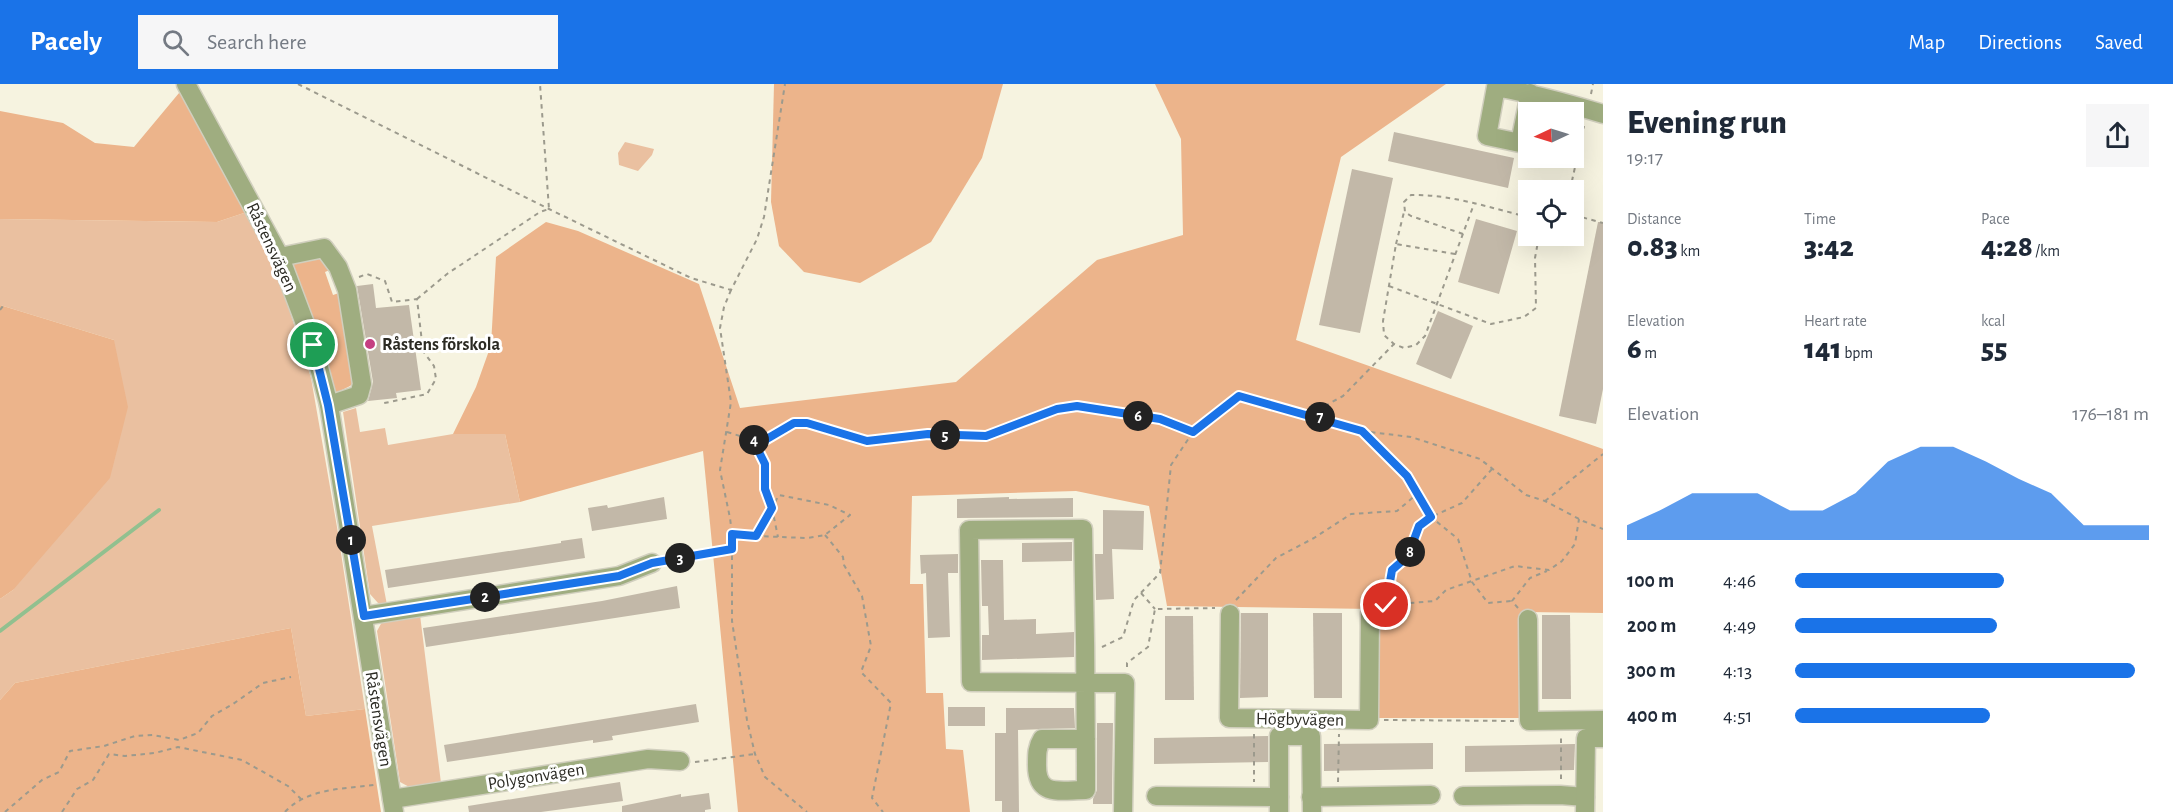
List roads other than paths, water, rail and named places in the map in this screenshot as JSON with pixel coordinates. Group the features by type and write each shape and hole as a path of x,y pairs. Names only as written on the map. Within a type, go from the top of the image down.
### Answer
{"street":[{"name":"Råstensvägen","path":"186,84 280,257 313,345 328,405 392,798"},
{"path":"1530,93 1595,111"},
{"path":"280,257 324,248 338,267 344,283 362,384 360,401 328,405"},
{"path":"1086,739 1086,682 1083,529 969,530 971,682 1086,682 1125,683 1123,812"},
{"path":"364,616 619,576 652,563"},
{"name":"Högbyvägen","path":"1230,614 1229,718 1369,720 1370,613"},
{"path":"1528,619 1528,721 1603,720"},
{"name":"Högbyvägen","path":"1156,796 1254,797 1279,804 1279,736 1311,736 1312,804 1338,796 1431,795"},
{"path":"1463,796 1560,795 1585,805 1586,738 1603,738"},
{"name":"Polygonvägen","path":"392,798 648,759 680,761"}],"waterway":[{"path":"0,631 159,510"}],"place":[{"name":"Råstens förskola","path":"370,344"}]}
